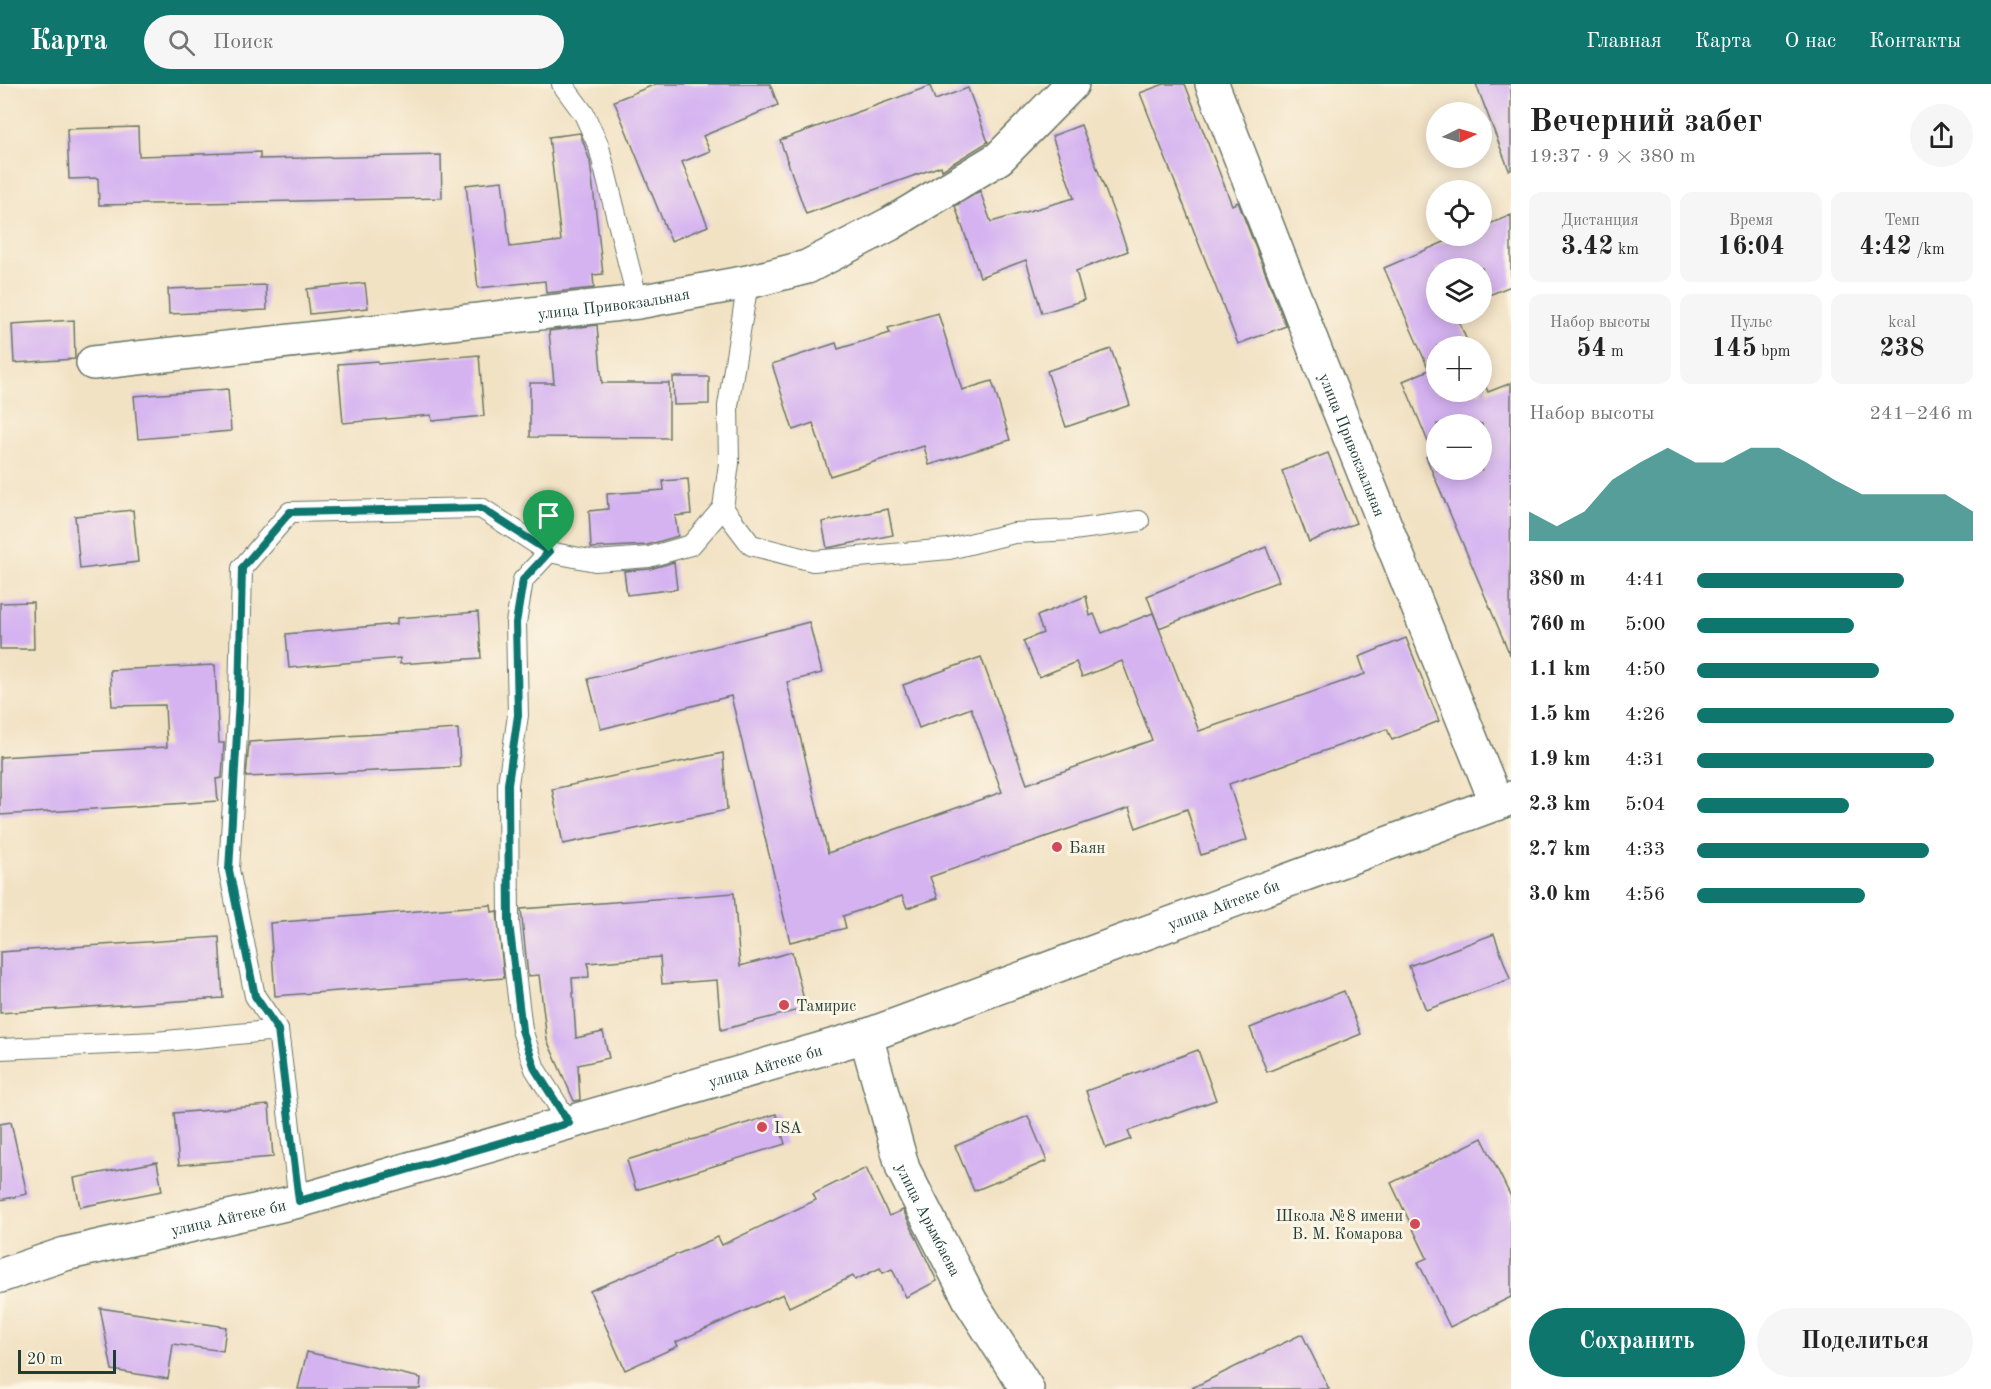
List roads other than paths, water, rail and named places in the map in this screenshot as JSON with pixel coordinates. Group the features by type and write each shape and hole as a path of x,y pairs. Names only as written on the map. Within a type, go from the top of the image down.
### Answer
{"street":[{"name":"улица Привокзальная","path":"93,363 638,302 748,282 807,267 890,224 999,158 1072,84"},
{"name":"улица Привокзальная","path":"1212,84 1322,368 1504,801"},
{"name":"улица Айтеке би","path":"0,1276 65,1254 299,1201 866,1036 1504,801"},
{"name":"улица Арымбаева","path":"866,1036 903,1169 971,1302 1027,1389"}],"lane":[{"path":"562,84 584,114 599,147 638,302"},
{"path":"299,1201 278,1030 255,996 229,870 239,700 242,568 290,512 481,508 549,552 595,561 649,557 692,545 723,508 729,463 728,406 748,282"},
{"path":"723,508 751,545 813,561 949,549 1014,533 1073,531 1139,521"},
{"path":"549,552 523,580 516,623 518,715 508,784 509,923 522,1030 535,1069 569,1123"},
{"path":"0,1049 156,1041 278,1030"}],"place":[{"name":"Баян","path":"1057,847"},
{"name":"Тамирис","path":"784,1005"},
{"name":"ISA","path":"762,1127"},
{"name":"Школа №8 имени В. М. Комарова","path":"1415,1224"}]}
